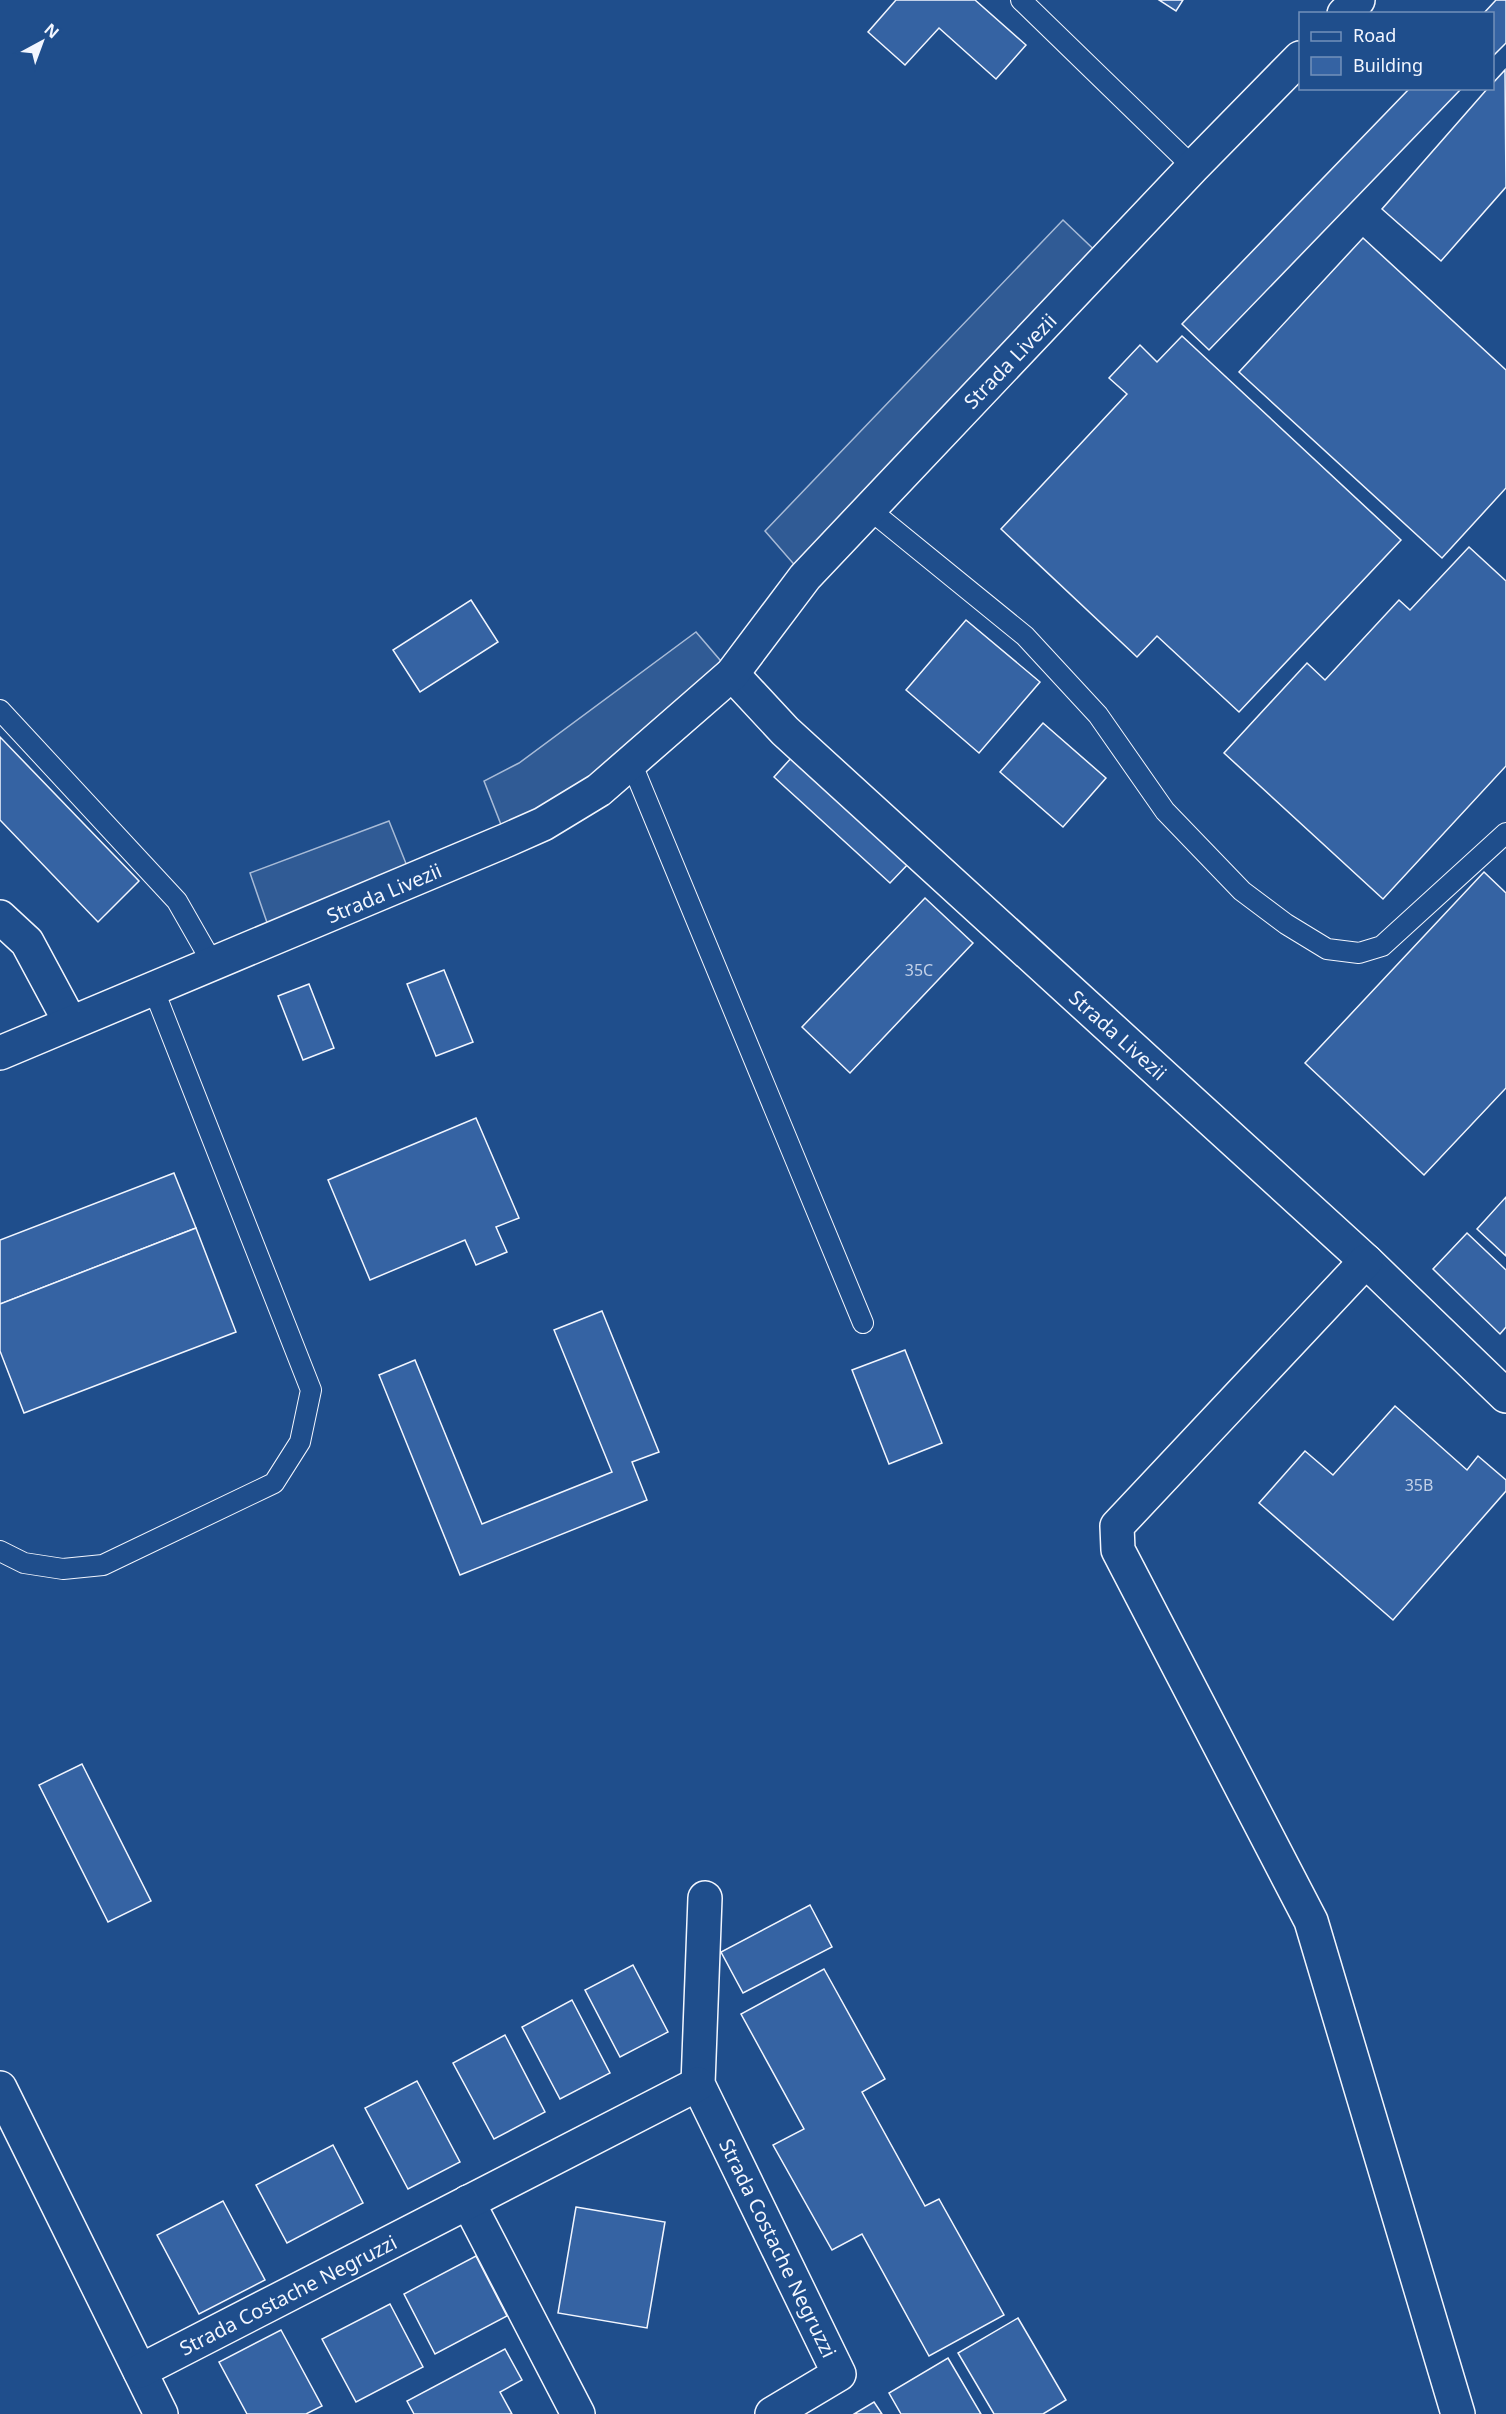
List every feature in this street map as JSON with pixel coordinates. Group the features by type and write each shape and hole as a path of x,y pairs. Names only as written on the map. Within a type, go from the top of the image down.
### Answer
{"street":[{"path":"1346,12 1358,0"},
{"name":"Strada Livezii","path":"0,1053 543,824 599,790 732,674 805,577 1299,59"},
{"name":"Strada Livezii","path":"732,674 785,731 1366,1261 1506,1396"},
{"path":"0,917 27,942 70,1022"},
{"path":"1366,1261 1117,1526 1118,1550 1311,1921 1458,2414"},
{"name":"Strada Costache Negruzzi","path":"705,1898 698,2084 839,2374 772,2414"},
{"name":"Strada Costache Negruzzi","path":"140,2371 698,2084"},
{"path":"0,2088 161,2414"},
{"path":"468,2202 578,2414"}],"lane":[{"path":"1021,0 1193,168"},
{"path":"869,509 1025,636 1098,715 1166,811 1242,891 1286,924 1328,949 1359,953 1382,946 1506,833"},
{"path":"0,710 177,901 213,964"},
{"path":"631,762 863,1323"},
{"path":"0,1551 24,1563 63,1569 103,1566 274,1483 300,1442 311,1390 153,988"}],"shaded area":[{"path":"1063,220 1105,260 805,577 765,531"},
{"path":"696,632 732,674 507,840 484,781 519,763"},
{"path":"389,821 413,881 273,940 250,873"}],"building":[{"path":"896,0 975,0 1026,45 996,79 939,28 905,65 868,32"},
{"path":"1159,0 1183,0 1176,11"},
{"path":"1496,0 1506,0 1506,43 1494,55 1494,12 1485,12"},
{"path":"1505,70 1506,187 1441,261 1382,209 1486,90 1494,90 1494,82"},
{"path":"1408,90 1460,90 1209,350 1182,324"},
{"path":"1363,238 1506,370 1506,488 1442,558 1239,372"},
{"path":"1182,336 1401,540 1239,712 1157,636 1137,657 1001,529 1127,394 1109,378 1140,345 1157,362"},
{"path":"1469,547 1506,581 1506,766 1383,899 1224,753 1307,663 1325,680 1399,600 1410,610"},
{"path":"471,600 498,642 420,692 393,650"},
{"path":"966,620 1040,682 979,753 906,690"},
{"path":"1043,723 1106,778 1063,827 1000,772"},
{"path":"0,737 139,881 98,922 0,820"},
{"path":"793,756 910,862 890,883 774,777"},
{"path":"1484,872 1506,893 1506,1088 1424,1175 1305,1063"},
{"path":"925,898 973,943 850,1073 802,1027"},
{"path":"444,970 473,1042 436,1056 407,984"},
{"path":"309,984 334,1048 303,1060 278,996"},
{"path":"476,1118 519,1218 496,1227 507,1252 476,1265 465,1240 370,1280 328,1180"},
{"path":"174,1173 196,1228 0,1304 0,1240"},
{"path":"1506,1197 1506,1256 1477,1229"},
{"path":"196,1228 236,1332 24,1413 0,1351 0,1304"},
{"path":"1467,1233 1506,1270 1506,1327 1500,1334 1433,1269"},
{"path":"602,1311 659,1452 632,1462 647,1500 460,1575 379,1375 415,1360 482,1524 612,1472 554,1330"},
{"path":"905,1350 942,1443 889,1464 852,1370"},
{"path":"1395,1406 1467,1470 1478,1456 1506,1480 1506,1491 1393,1620 1259,1503 1305,1451 1333,1475"},
{"path":"82,1764 151,1901 108,1922 39,1785"},
{"path":"810,1905 832,1947 743,1993 721,1952"},
{"path":"633,1965 668,2032 620,2057 585,1990"},
{"path":"824,1969 885,2079 862,2092 925,2206 939,2199 1004,2315 929,2356 862,2234 832,2250 773,2145 804,2129 741,2014"},
{"path":"572,2000 610,2073 560,2099 522,2027"},
{"path":"505,2035 545,2112 494,2139 453,2063"},
{"path":"417,2081 460,2162 408,2189 365,2108"},
{"path":"333,2145 363,2203 287,2243 256,2185"},
{"path":"223,2201 265,2280 199,2314 157,2235"},
{"path":"576,2207 665,2222 647,2328 558,2313"},
{"path":"476,2256 507,2316 435,2354 404,2294"},
{"path":"390,2304 423,2367 356,2402 322,2339"},
{"path":"1018,2318 1066,2400 1043,2414 994,2414 958,2353"},
{"path":"281,2330 322,2406 306,2414 247,2414 219,2362"},
{"path":"505,2349 522,2380 500,2392 512,2414 414,2414 407,2401"},
{"path":"948,2358 981,2414 901,2414 889,2393"},
{"path":"874,2402 882,2414 854,2414"}]}
